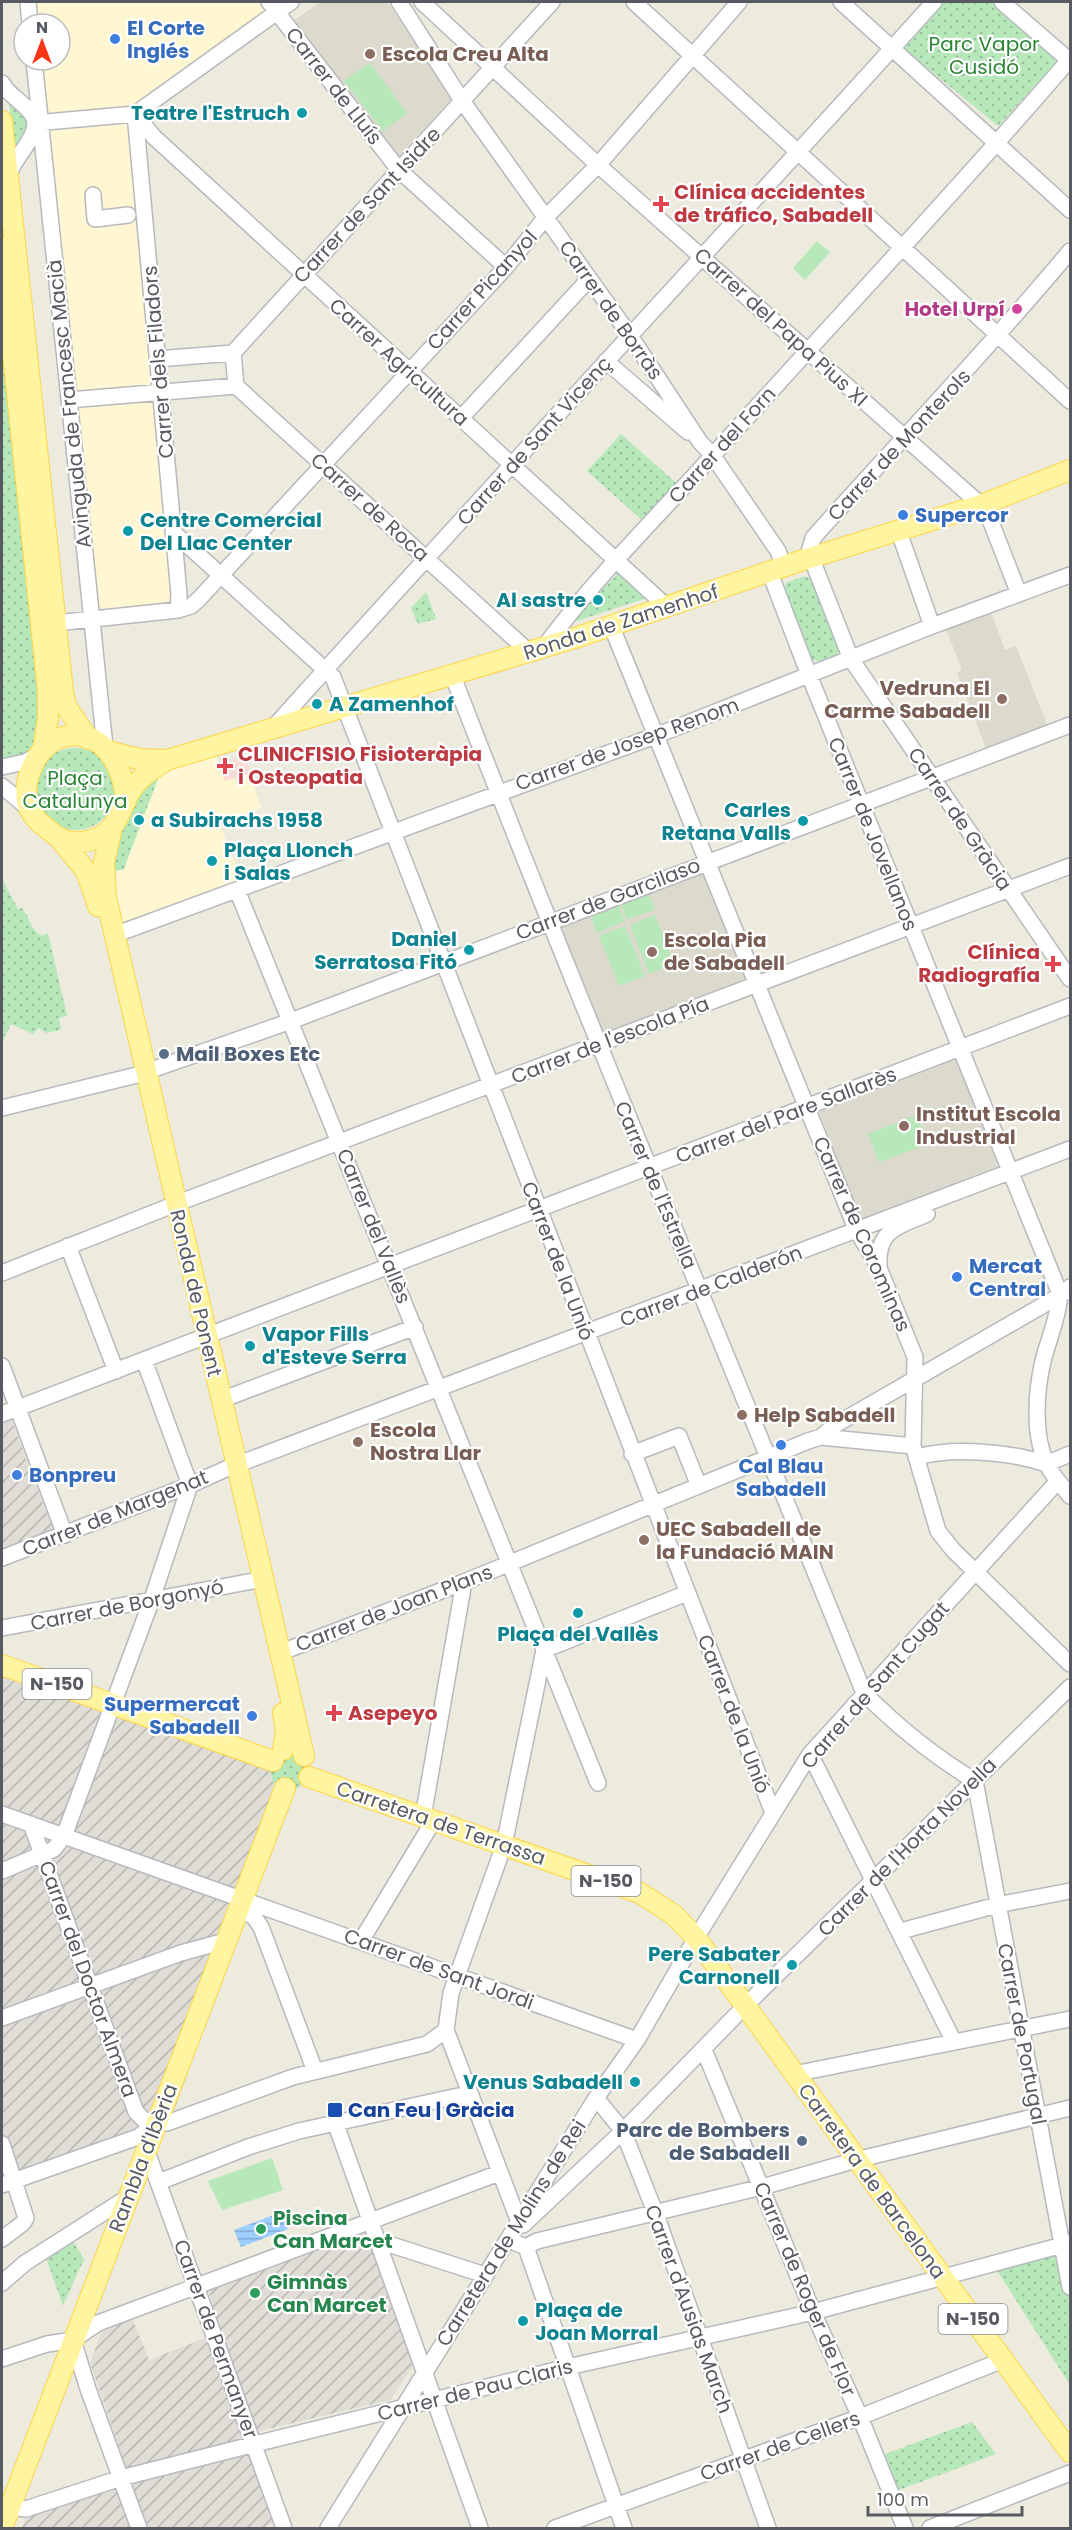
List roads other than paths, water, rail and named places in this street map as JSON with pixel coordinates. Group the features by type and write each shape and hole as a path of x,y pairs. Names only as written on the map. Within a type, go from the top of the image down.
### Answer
{"main road":[{"name":"Avinguda de Francesc Macià","path":"2,121 8,165 48,623 49,708 41,752"},
{"name":"Avinguda de Francesc Macià","path":"2,242 48,623 64,699 101,746"},
{"name":"Ronda de Zamenhof","path":"101,746 139,759 167,760 272,730 611,625 810,558 981,505 1071,470"},
{"path":"65,737 101,746 123,778 126,801 112,828 87,841 60,840 29,809 29,776 41,752 56,740 65,737"},
{"name":"Ronda de Zamenhof","path":"126,801 136,783 167,760"},
{"name":"Ronda de Ponent","path":"112,828 104,873 114,935 164,1208 221,1400 253,1581 285,1720 278,1756"},
{"name":"Ronda de Ponent","path":"60,840 84,868 92,883 141,1074"},
{"name":"Ronda de Ponent","path":"202,1339 304,1756"},
{"name":"N-150","path":"2,1665 112,1704 278,1756"},
{"path":"294,1750 304,1756 310,1767 309,1777 300,1786 285,1788 273,1776 278,1756 294,1750"},
{"name":"Carretera de Terrassa","path":"309,1777 640,1893 674,1915 696,1938"},
{"name":"Rambla d'Ibèria","path":"2,2529 5,2508 73,2340 285,1788"},
{"name":"Carretera de Barcelona","path":"696,1938 744,2007 1071,2452"}],"street":[{"path":"38,123 135,114 273,7 291,2"},
{"name":"Carrer de Borràs","path":"399,2 463,102 629,334 700,442"},
{"name":"Carrer del Papa Pius XI","path":"422,2 598,165 981,505"},
{"name":"Carrer de Sant Isidre","path":"233,353 302,274 494,69 552,2"},
{"path":"634,2 799,154 903,244 1071,401"},
{"name":"Carrer Picanyol","path":"178,610 191,606 324,466 506,267 545,218 598,165 739,2"},
{"path":"841,2 1071,210"},
{"name":"Carrer de Sant Vicenç","path":"272,730 629,334 799,154 934,2"},
{"path":"1002,2 1070,60"},
{"name":"Carrer de Lluís","path":"273,7 399,170 506,267"},
{"name":"Carrer del Forn","path":"536,649 903,244 998,144 1070,60"},
{"name":"Avinguda de Francesc Macià","path":"35,72 38,123 69,400 101,746"},
{"path":"4,89 31,113 38,123"},
{"name":"Carrer Agricultura","path":"135,114 154,137 667,607"},
{"name":"Carrer dels Filadors","path":"135,114 179,594 178,610"},
{"path":"8,165 33,135 38,123"},
{"path":"93,195 95,219 128,215"},
{"name":"Carrer de Monterols","path":"810,558 809,546 813,538 903,437 999,336 1071,251"},
{"path":"461,418 589,279"},
{"path":"69,400 236,386 233,353 157,358"},
{"name":"Carrer de Borràs","path":"606,361 700,442 713,456 777,551 777,570"},
{"name":"Carrer de Roca","path":"236,386 428,559 536,649"},
{"path":"981,505 990,517 1019,594"},
{"name":"Carrer de la Unió","path":"173,532 333,677 632,1454 773,1813"},
{"path":"899,532 932,626"},
{"name":"Carrer de Gràcia","path":"810,558 851,659 1071,979"},
{"name":"Carrer de Jovellanos","path":"777,570 809,675 1010,1172 1065,1290"},
{"name":"Carrer de Josep Renom","path":"114,935 655,736 932,626 1071,575"},
{"path":"48,623 178,610"},
{"name":"Carrer de Corominas","path":"611,625 806,1108 857,1230 879,1268 915,1357 916,1451 938,1531 975,1571 1071,1664"},
{"name":"Carrer de l'Estrella","path":"452,675 597,1045 700,1289 864,1693"},
{"name":"Carrer de Garcilaso","path":"2,1108 141,1074 291,1021 707,861 1071,725"},
{"path":"2,767 25,762 41,752"},
{"path":"2,786 29,809"},
{"name":"Carrer de l'escola Pía","path":"2,1273 164,1208 1071,866"},
{"name":"Carrer del Vallès","path":"237,891 391,1266 509,1562"},
{"name":"Carrer del Pare Sallarès","path":"2,1414 1071,1006"},
{"name":"Carrer de Calderón","path":"232,1466 1071,1149"},
{"name":"Carrer de Calderón","path":"857,1230 877,1233 890,1230 983,1191 1010,1172"},
{"path":"879,1268 882,1240 890,1230"},
{"path":"68,1246 116,1371"},
{"path":"598,1783 509,1562 821,1437 835,1425 1065,1290"},
{"path":"1065,1290 1043,1362 1038,1411 1039,1445 1046,1464 1071,1496"},
{"path":"221,1400 415,1327"},
{"path":"144,1360 190,1485"},
{"path":"2,1366 16,1409 65,1534"},
{"path":"632,1454 679,1436 699,1486"},
{"path":"821,1437 916,1451 1027,1457 1046,1464 1071,1454"},
{"name":"Carrer de Margenat","path":"2,1558 190,1485 232,1466"},
{"name":"Carrer de Sant Cugat","path":"696,1938 810,1754 1058,1481"},
{"name":"Carrer del Doctor Almera","path":"64,1836 152,1599 190,1485"},
{"name":"Carrer de Joan Plans","path":"279,1653 464,1582 509,1562"},
{"name":"Carrer de Borgonyó","path":"2,1628 253,1581"},
{"path":"361,1941 428,1819 464,1582"},
{"path":"544,1650 687,1593"},
{"path":"519,2222 499,2173 475,2101 470,2097 446,2030 450,1994 459,1975 504,1845 544,1650"},
{"name":"Carrer de l'Horta Novella","path":"508,2239 623,2131 744,2007 1071,1686"},
{"path":"864,1693 931,1754 975,1781"},
{"path":"810,1754 901,1931 954,2042"},
{"name":"Carrer de Portugal","path":"975,1781 1038,2117 1067,2244 1071,2287"},
{"name":"Carrer de Sant Jordi","path":"2,1814 239,1904 361,1941 637,2040"},
{"name":"Carrer del Doctor Almera","path":"31,1824 88,1987 136,2112 144,2120 156,2123"},
{"path":"2,1871 54,1849 64,1836"},
{"path":"901,1931 997,1905 1071,1891"},
{"path":"239,1904 254,1917 261,1927 315,2072"},
{"name":"Carretera de Molins de Rei","path":"328,2529 424,2370 596,2098 637,2040 696,1938"},
{"path":"2,2018 181,1953 225,1941"},
{"path":"794,2074 1071,2019"},
{"path":"8,2182 138,2137 156,2123 167,2123 207,2107 315,2072 427,2044 446,2030"},
{"name":"Carrer de Roger de Flor","path":"704,2050 813,2312 860,2417 905,2529"},
{"path":"159,2182 248,2147 335,2122 458,2096 470,2097"},
{"name":"Carrer d'Ausias March","path":"596,2098 623,2131 655,2212 698,2339 768,2529"},
{"path":"526,2247 537,2241 762,2187 856,2160 1071,2108"},
{"path":"335,2122 480,2529"},
{"path":"2,2144 8,2182 26,2218 2,2240"},
{"name":"Carrer de Permanyer","path":"146,2150 255,2444 284,2529"},
{"path":"2,2359 47,2344 73,2340 98,2324 499,2173"},
{"path":"2,2283 25,2263 128,2196"},
{"path":"508,2239 526,2247 624,2529"},
{"path":"376,2240 485,2275"},
{"name":"Carrer de Pau Claris","path":"5,2508 44,2505 121,2478 568,2367 813,2312 1067,2244"},
{"path":"73,2340 139,2529"},
{"name":"Carrer de Cellers","path":"555,2529 615,2505 860,2417 1004,2361"},
{"path":"930,2529 1071,2473"}],"water":[{"name":"Piscina Can Marcet","path":"282,2212 288,2229 241,2247 234,2230"}],"place":[{"name":"El Corte Inglés","path":"115,39"},
{"name":"Escola Creu Alta","path":"370,54"},
{"name":"Teatre l'Estruch","path":"302,113"},
{"name":"Clínica accidentes de tráfico, Sabadell","path":"661,204"},
{"name":"Hotel Urpí","path":"1017,309"},
{"name":"Supercor","path":"903,515"},
{"name":"Centre Comercial Del Llac Center","path":"128,531"},
{"name":"Al sastre","path":"598,600"},
{"name":"Vedruna El Carme Sabadell","path":"1002,699"},
{"name":"A Zamenhof","path":"317,704"},
{"name":"CLINICFISIO Fisioteràpia i Osteopatia","path":"225,766"},
{"name":"a Subirachs 1958","path":"139,820"},
{"name":"Carles Retana Valls","path":"803,821"},
{"name":"Plaça Llonch i Salas","path":"212,861"},
{"name":"Daniel Serratosa Fitó","path":"469,950"},
{"name":"Escola Pia de Sabadell","path":"652,952"},
{"name":"Clínica Radiografía","path":"1053,964"},
{"name":"Mail Boxes Etc","path":"164,1054"},
{"name":"Institut Escola Industrial","path":"904,1126"},
{"name":"Mercat Central","path":"957,1277"},
{"name":"Vapor Fills d'Esteve Serra","path":"250,1346"},
{"name":"Help Sabadell","path":"742,1415"},
{"name":"Escola Nostra Llar","path":"358,1442"},
{"name":"Cal Blau Sabadell","path":"781,1445"},
{"name":"Bonpreu","path":"17,1475"},
{"name":"UEC Sabadell de la Fundació MAIN","path":"644,1540"},
{"name":"Plaça del Vallès","path":"578,1613"},
{"name":"Asepeyo","path":"334,1713"},
{"name":"Supermercat Sabadell","path":"252,1716"},
{"name":"Pere Sabater Carnonell","path":"792,1965"},
{"name":"Venus Sabadell","path":"635,2082"},
{"name":"Can Feu | Gràcia","path":"335,2110"},
{"name":"Parc de Bombers de Sabadell","path":"802,2141"},
{"name":"Piscina Can Marcet","path":"261,2229"},
{"name":"Gimnàs Can Marcet","path":"255,2293"},
{"name":"Plaça de Joan Morral","path":"523,2321"}],"park label":[{"name":"Parc Vapor Cusidó","path":"984,56"},
{"name":"Plaça Catalunya","path":"75,790"}]}
